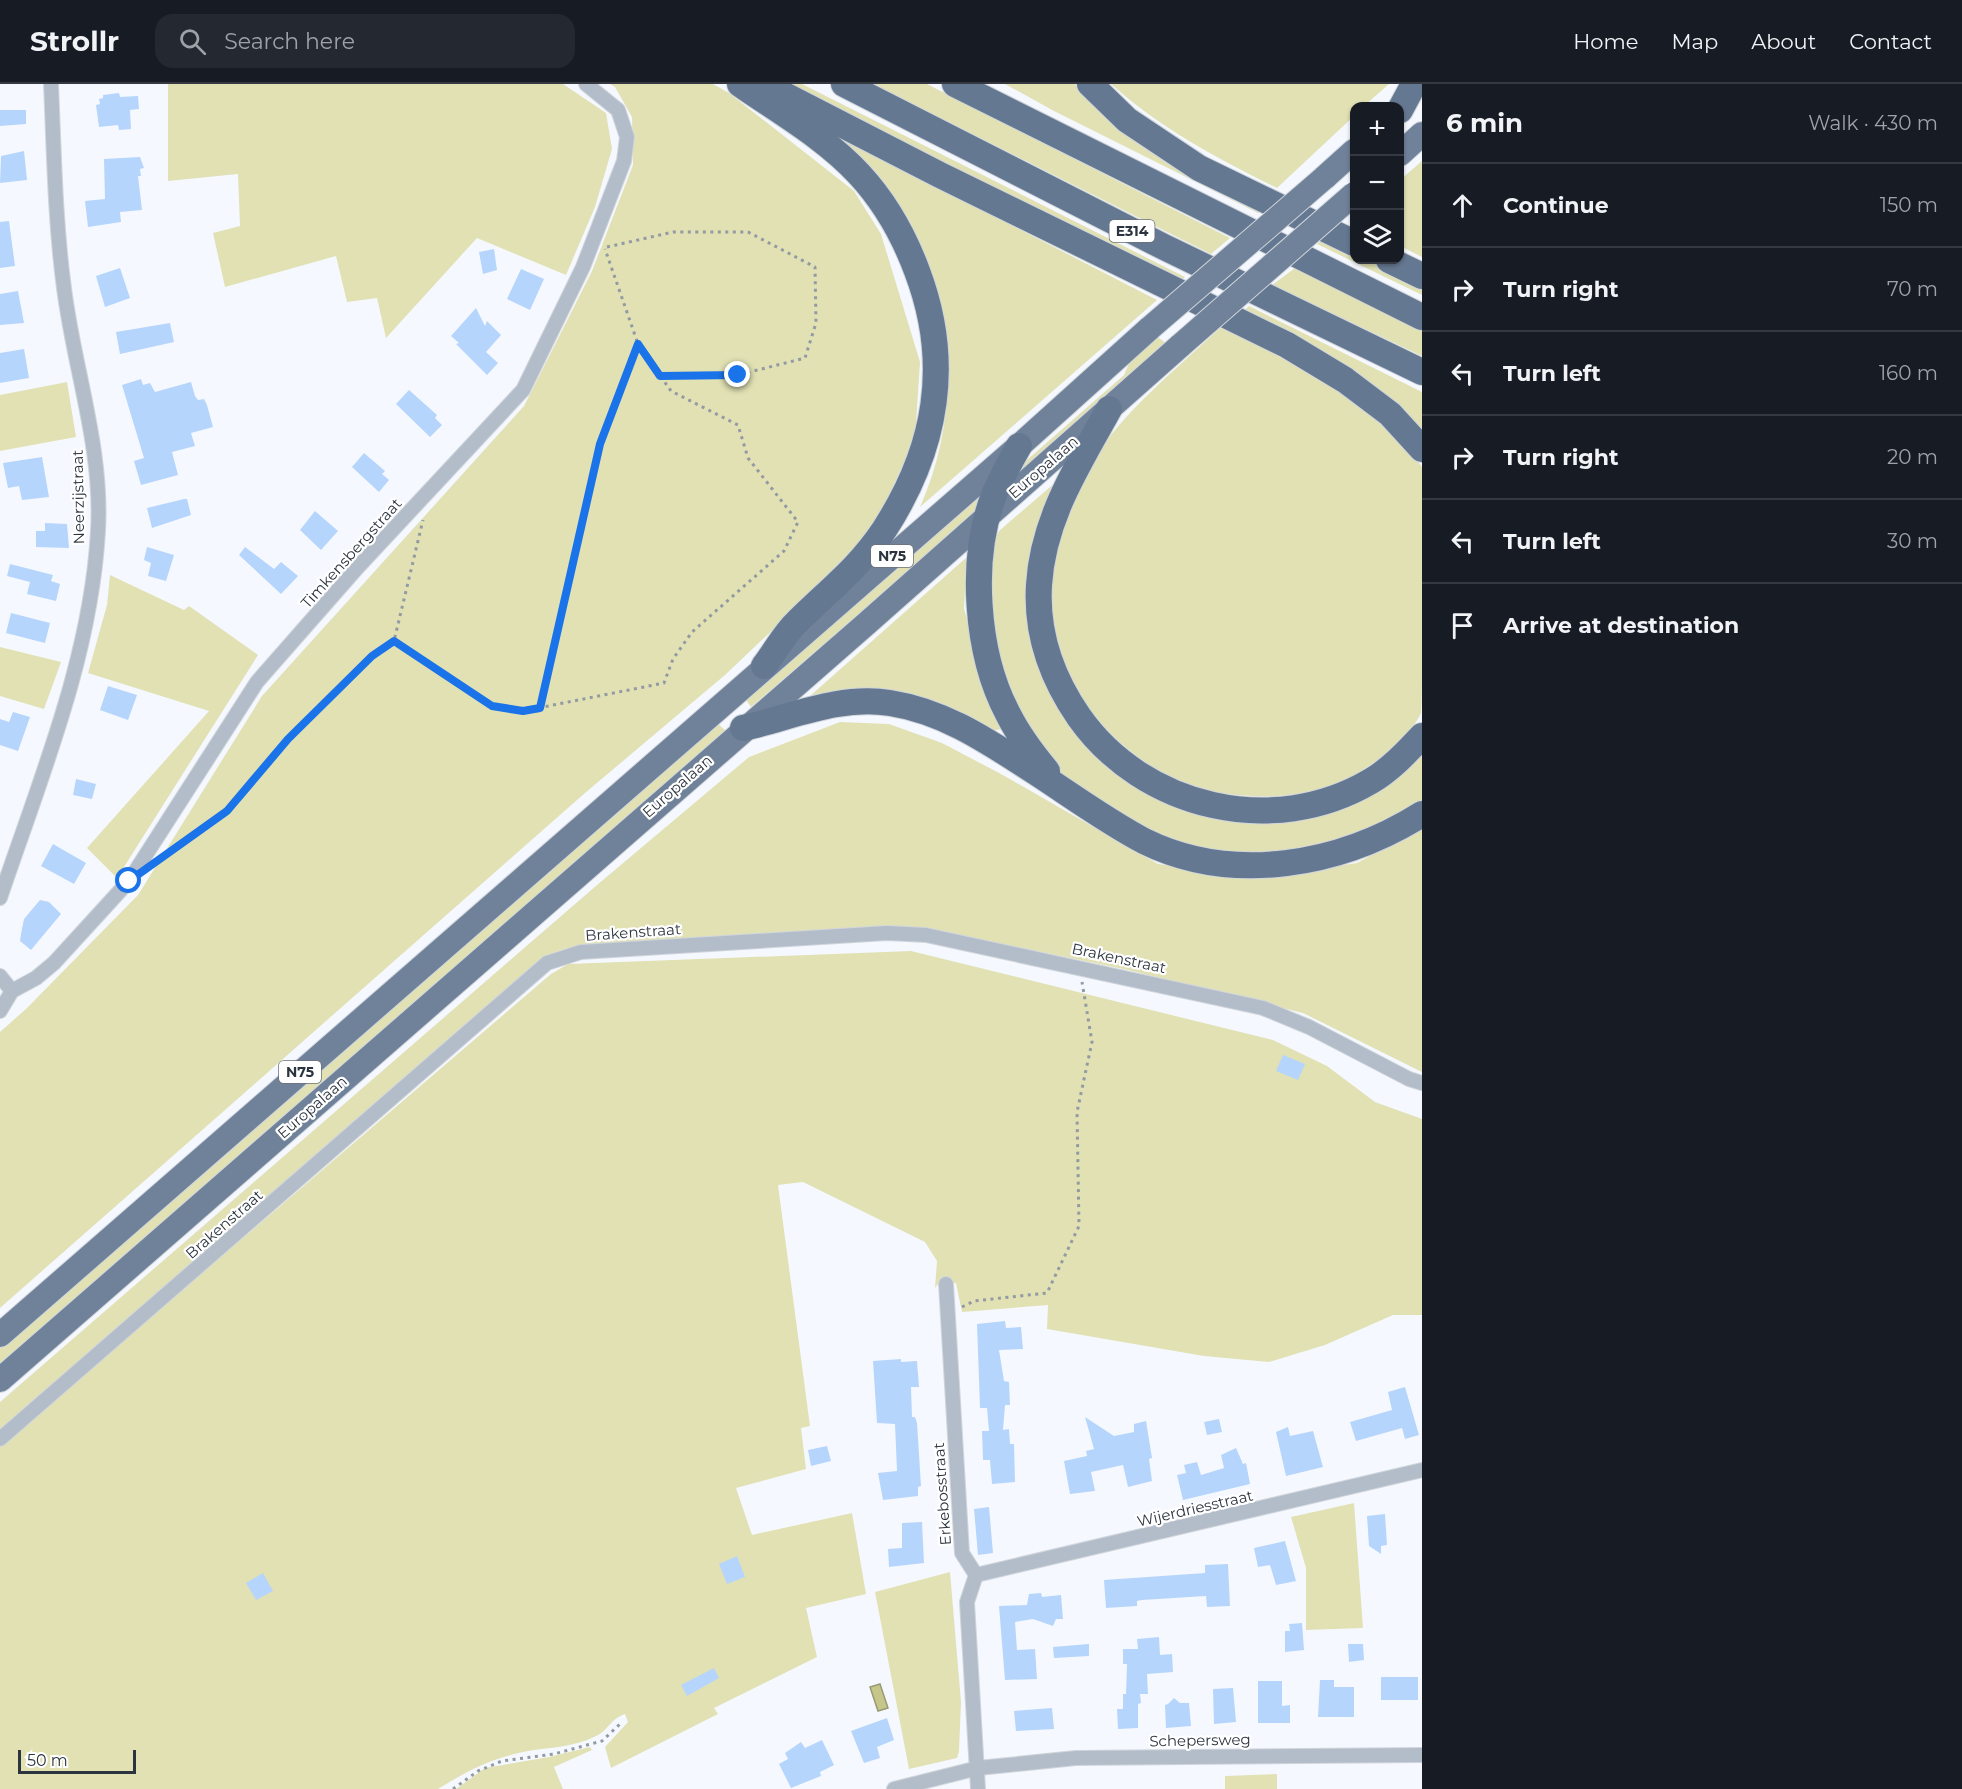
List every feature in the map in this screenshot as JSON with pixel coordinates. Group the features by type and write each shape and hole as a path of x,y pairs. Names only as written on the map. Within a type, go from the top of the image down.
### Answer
{"highway":[{"path":"740,84 829,148 858,173 877,195 911,255 929,303 937,350 936,393 928,434 898,505 883,530 849,576 795,624 764,666"},
{"path":"763,84 940,175 1287,345 1345,380 1390,414 1422,449"},
{"name":"E314","path":"844,84 1164,247 1422,372"},
{"path":"955,84 1422,317"},
{"path":"1090,84 1127,120 1199,168 1350,241"},
{"path":"1404,103 1414,84"},
{"path":"1404,106 1422,90"},
{"path":"1404,150 1422,134"},
{"name":"N75","path":"0,1335 1350,155"},
{"name":"Europalaan","path":"0,1380 1350,197"},
{"path":"1397,264 1422,276"},
{"path":"1109,409 1068,481 1053,513 1039,585 1043,638 1050,665 1067,700 1091,733 1120,763 1175,794 1216,806 1261,810 1309,805 1354,790 1393,765 1422,736"},
{"path":"1019,446 994,495 987,517 979,591 980,619 992,675 1007,713 1021,736 1060,787"},
{"path":"743,728 835,703 865,701 891,703 932,715 976,733 1146,842 1183,855 1237,865 1286,864 1334,854 1377,837 1422,814"}],"street":[{"name":"Neerzijstraat","path":"0,898 71,687 91,598 98,529 94,444 64,288 51,84"},
{"name":"Timkensbergstraat","path":"0,1011 12,991 36,978 54,963 129,881 257,682 523,390 583,267 624,161 627,137 618,110 586,84"},
{"name":"Brakenstraat","path":"0,1439 547,963 561,957 581,952 887,933 926,934 1263,1008 1310,1027 1409,1079 1422,1083"},
{"path":"0,976 12,991"},
{"name":"Erkebosstraat","path":"946,1284 962,1552 976,1575"},
{"name":"Wijerdriesstraat","path":"976,1575 1422,1470"},
{"path":"976,1575 967,1602 978,1789"},
{"name":"Schepersweg","path":"894,1789 978,1768 1076,1758 1422,1755"}],"path":[{"path":"394,641 492,706 523,711 664,683 674,658 692,632 784,551 798,522 748,458 738,425 671,391 660,376 638,344 605,247 673,232 748,232 815,267 816,323 805,358 738,375 660,376"},
{"path":"540,708 600,444 638,344"},
{"path":"156,862 227,811 288,739 372,656 394,641 430,491"},
{"path":"952,1311 974,1301 1047,1293 1079,1226 1077,1112 1092,1042 1081,986 1084,968"},
{"path":"453,1789 478,1771 502,1761 555,1754 602,1741 621,1723"}],"green space":[{"path":"168,84 563,84 606,113 612,149 595,207 566,275 477,238 386,338 377,298 347,302 336,256 225,287 213,233 240,226 238,174 168,181"},
{"path":"610,84 713,84 729,93 854,191 881,234 920,362 915,439 877,521 837,569 725,675 585,793 0,1308 0,1032 27,1008 138,895 262,696 524,406 592,271 633,165 632,117 615,87"},
{"path":"781,84 802,84 1185,277 1176,285"},
{"path":"873,84 927,84 1230,238 1211,254"},
{"path":"1005,84 1075,84 1103,113 1265,208 1258,213"},
{"path":"1111,84 1389,84 1369,102 1350,102 1350,120 1277,188 1190,142"},
{"path":"834,134 1157,300 920,507 933,473 942,437 947,401 948,365 937,293 926,258 910,225"},
{"path":"1422,161 1422,257 1404,248 1404,177"},
{"path":"1325,237 1350,250 1350,260 1317,244"},
{"path":"1358,264 1379,264 1422,285 1422,295"},
{"path":"1295,268 1422,328 1422,356 1272,285"},
{"path":"1249,306 1422,392 1422,429 1391,403 1240,314"},
{"path":"1222,326 1304,370 1357,403 1403,443 1422,467 1421,713 1405,736 1374,762 1341,782 1298,794 1234,795 1201,789 1171,778 1143,760 1098,720 1076,687 1061,652 1053,615 1052,577 1058,539 1071,501 1090,464 1135,408"},
{"path":"1156,336 1169,345 1009,485 1011,474 1124,375 1134,352"},
{"path":"67,382 76,437 0,451 0,395"},
{"path":"1057,481 1035,648 1045,683 1062,715 1098,756 1186,808 1360,796 1401,775 1422,752 1422,800 1373,830 1297,852 1225,852 1186,847 1120,819 1056,771 1008,700 988,602 991,547 999,531"},
{"path":"979,493 977,511 751,707 744,697"},
{"path":"967,557 964,608 974,647 1002,729 991,731 908,697 860,688 810,696"},
{"path":"110,575 184,610 189,606 258,655 117,878 87,848 209,711 88,673 107,605"},
{"path":"0,647 61,662 44,709 0,696"},
{"path":"716,722 726,731 0,1365 0,1348"},
{"path":"840,722 889,724 942,743 1158,864 1258,878 1357,863 1422,828 1422,1072 1303,1013 1128,970 920,927 568,948 556,952 372,1108 0,1430 0,1402 597,885 749,757"},
{"path":"911,951 1273,1040 1327,1066 1375,1102 1422,1119 1422,1315 1393,1315 1325,1345 1269,1362 1204,1356 1047,1329 1048,1305 962,1312 956,1283 938,1284 935,1288 937,1261 925,1242 803,1182 778,1185 810,1426 801,1428 806,1469 736,1488 752,1535 852,1513 866,1594 806,1608 817,1657 714,1708 718,1714 611,1768 605,1747 628,1722 625,1714 600,1734 587,1740 499,1758 469,1771 438,1789 0,1789 0,1446 551,974 568,964"},
{"path":"1354,1503 1363,1628 1306,1630 1306,1568 1291,1517"},
{"path":"950,1572 961,1702 959,1751 957,1758 909,1769 875,1592"},
{"path":"590,1747 592,1750 554,1767 563,1789 456,1789 485,1768"},
{"path":"1277,1774 1277,1789 1225,1789 1225,1776"}],"shaded area":[{"path":"880,1684 888,1708 878,1711 870,1687"}],"building":[{"path":"119,93 120,97 138,96 139,109 130,110 131,129 119,130 118,125 99,127 96,105 100,104 99,99 103,98 103,95"},
{"path":"0,110 26,110 26,124 0,126"},
{"path":"24,151 27,180 0,183 1,156"},
{"path":"140,157 144,168 140,169 141,176 138,176 142,210 120,212 121,222 88,227 85,201 105,199 104,159"},
{"path":"9,221 15,266 0,268 0,222"},
{"path":"494,249 497,270 483,274 479,252"},
{"path":"120,268 130,298 105,307 96,276"},
{"path":"521,269 544,279 530,310 507,299"},
{"path":"18,291 24,323 0,325 0,294"},
{"path":"476,308 485,326 487,321 501,335 486,352 498,363 487,375 451,336"},
{"path":"170,323 174,342 120,354 116,332"},
{"path":"24,349 29,378 0,383 0,353"},
{"path":"141,379 143,385 150,383 155,392 191,382 195,396 198,400 204,399 207,405 213,427 191,433 195,446 172,452 178,475 141,485 134,461 144,458 122,385"},
{"path":"409,390 437,415 435,418 442,425 430,437 396,404"},
{"path":"364,453 385,471 382,474 389,480 379,492 352,467"},
{"path":"42,457 49,497 22,500 19,486 8,488 3,463"},
{"path":"187,499 191,515 152,528 147,508"},
{"path":"315,511 338,531 321,550 300,530"},
{"path":"45,523 67,524 69,548 36,547 36,531 45,531"},
{"path":"147,547 174,555 166,581 148,576 151,563 144,560"},
{"path":"245,547 274,569 281,562 298,576 281,594 239,555"},
{"path":"10,564 53,575 51,581 60,584 56,601 27,594 30,582 7,576"},
{"path":"11,613 50,623 45,643 6,633"},
{"path":"108,686 137,695 128,720 100,710"},
{"path":"13,712 30,717 18,751 0,745 0,719 9,722"},
{"path":"76,779 96,784 92,799 73,795"},
{"path":"53,844 86,863 74,884 41,866"},
{"path":"40,900 49,902 61,914 31,950 20,941 21,934 24,919"},
{"path":"1283,1055 1305,1064 1298,1080 1276,1071"},
{"path":"1005,1321 1006,1328 1021,1327 1023,1349 999,1350 1004,1381 1009,1382 1010,1405 1005,1405 1003,1430 1009,1429 1010,1444 1014,1444 1015,1482 992,1484 990,1460 983,1460 982,1431 989,1431 987,1408 980,1408 977,1324"},
{"path":"901,1359 901,1362 917,1361 919,1387 911,1387 912,1417 915,1417 917,1423 921,1486 918,1487 918,1496 883,1500 878,1473 897,1471 895,1424 877,1423 873,1361"},
{"path":"1405,1387 1419,1435 1405,1439 1402,1428 1356,1441 1350,1422 1392,1410 1388,1392"},
{"path":"1085,1417 1114,1436 1134,1432 1134,1424 1146,1421 1152,1458 1149,1459 1152,1481 1128,1487 1123,1465 1091,1472 1095,1491 1070,1494 1064,1461 1087,1456 1086,1451 1094,1449"},
{"path":"1219,1419 1222,1432 1207,1435 1204,1422"},
{"path":"1288,1427 1290,1436 1313,1431 1323,1467 1286,1476 1276,1432"},
{"path":"827,1446 831,1461 811,1466 808,1450"},
{"path":"1236,1448 1243,1464 1246,1463 1250,1484 1183,1500 1177,1475 1186,1473 1184,1465 1197,1462 1201,1475 1224,1468 1221,1455"},
{"path":"989,1507 993,1553 978,1555 974,1509"},
{"path":"1385,1514 1387,1545 1381,1546 1381,1554 1369,1546 1367,1516"},
{"path":"922,1522 924,1563 889,1567 888,1549 902,1548 902,1523"},
{"path":"1285,1541 1296,1581 1276,1585 1270,1565 1258,1567 1254,1548"},
{"path":"737,1556 745,1577 727,1584 719,1564"},
{"path":"1228,1564 1230,1606 1207,1607 1206,1596 1142,1600 1137,1601 1137,1606 1106,1608 1104,1580 1205,1573 1205,1565"},
{"path":"263,1573 273,1591 256,1600 246,1583"},
{"path":"1041,1593 1042,1597 1061,1595 1063,1619 1056,1619 1053,1626 1033,1619 1015,1622 1017,1650 1035,1649 1037,1679 1005,1680 999,1606 1027,1605 1029,1594"},
{"path":"1302,1623 1304,1650 1285,1652 1285,1631 1290,1631 1289,1624"},
{"path":"1159,1637 1160,1655 1172,1654 1173,1672 1147,1674 1148,1694 1140,1694 1138,1728 1118,1729 1117,1709 1123,1709 1123,1694 1126,1694 1127,1664 1123,1664 1123,1649 1138,1649 1137,1639"},
{"path":"1089,1644 1089,1656 1054,1658 1053,1647"},
{"path":"1348,1644 1363,1644 1364,1660 1349,1662"},
{"path":"714,1668 719,1678 687,1696 681,1685"},
{"path":"1381,1677 1418,1677 1418,1700 1381,1700"},
{"path":"1320,1680 1334,1680 1334,1687 1354,1687 1354,1717 1318,1717"},
{"path":"1258,1681 1282,1681 1282,1706 1290,1705 1290,1723 1258,1723"},
{"path":"1233,1688 1236,1722 1214,1724 1213,1689"},
{"path":"1174,1698 1180,1703 1189,1703 1191,1726 1166,1728 1165,1705"},
{"path":"1052,1708 1054,1729 1016,1731 1014,1711"},
{"path":"887,1718 894,1740 877,1747 880,1758 864,1763 851,1731"},
{"path":"822,1740 834,1765 820,1772 821,1776 791,1788 779,1764 788,1759 785,1753 801,1742 805,1748"}],"route":[{"path":"129,881 227,811 288,739 372,656 394,641 492,706 523,711 540,708 600,444 638,344 660,376 738,375"}]}
